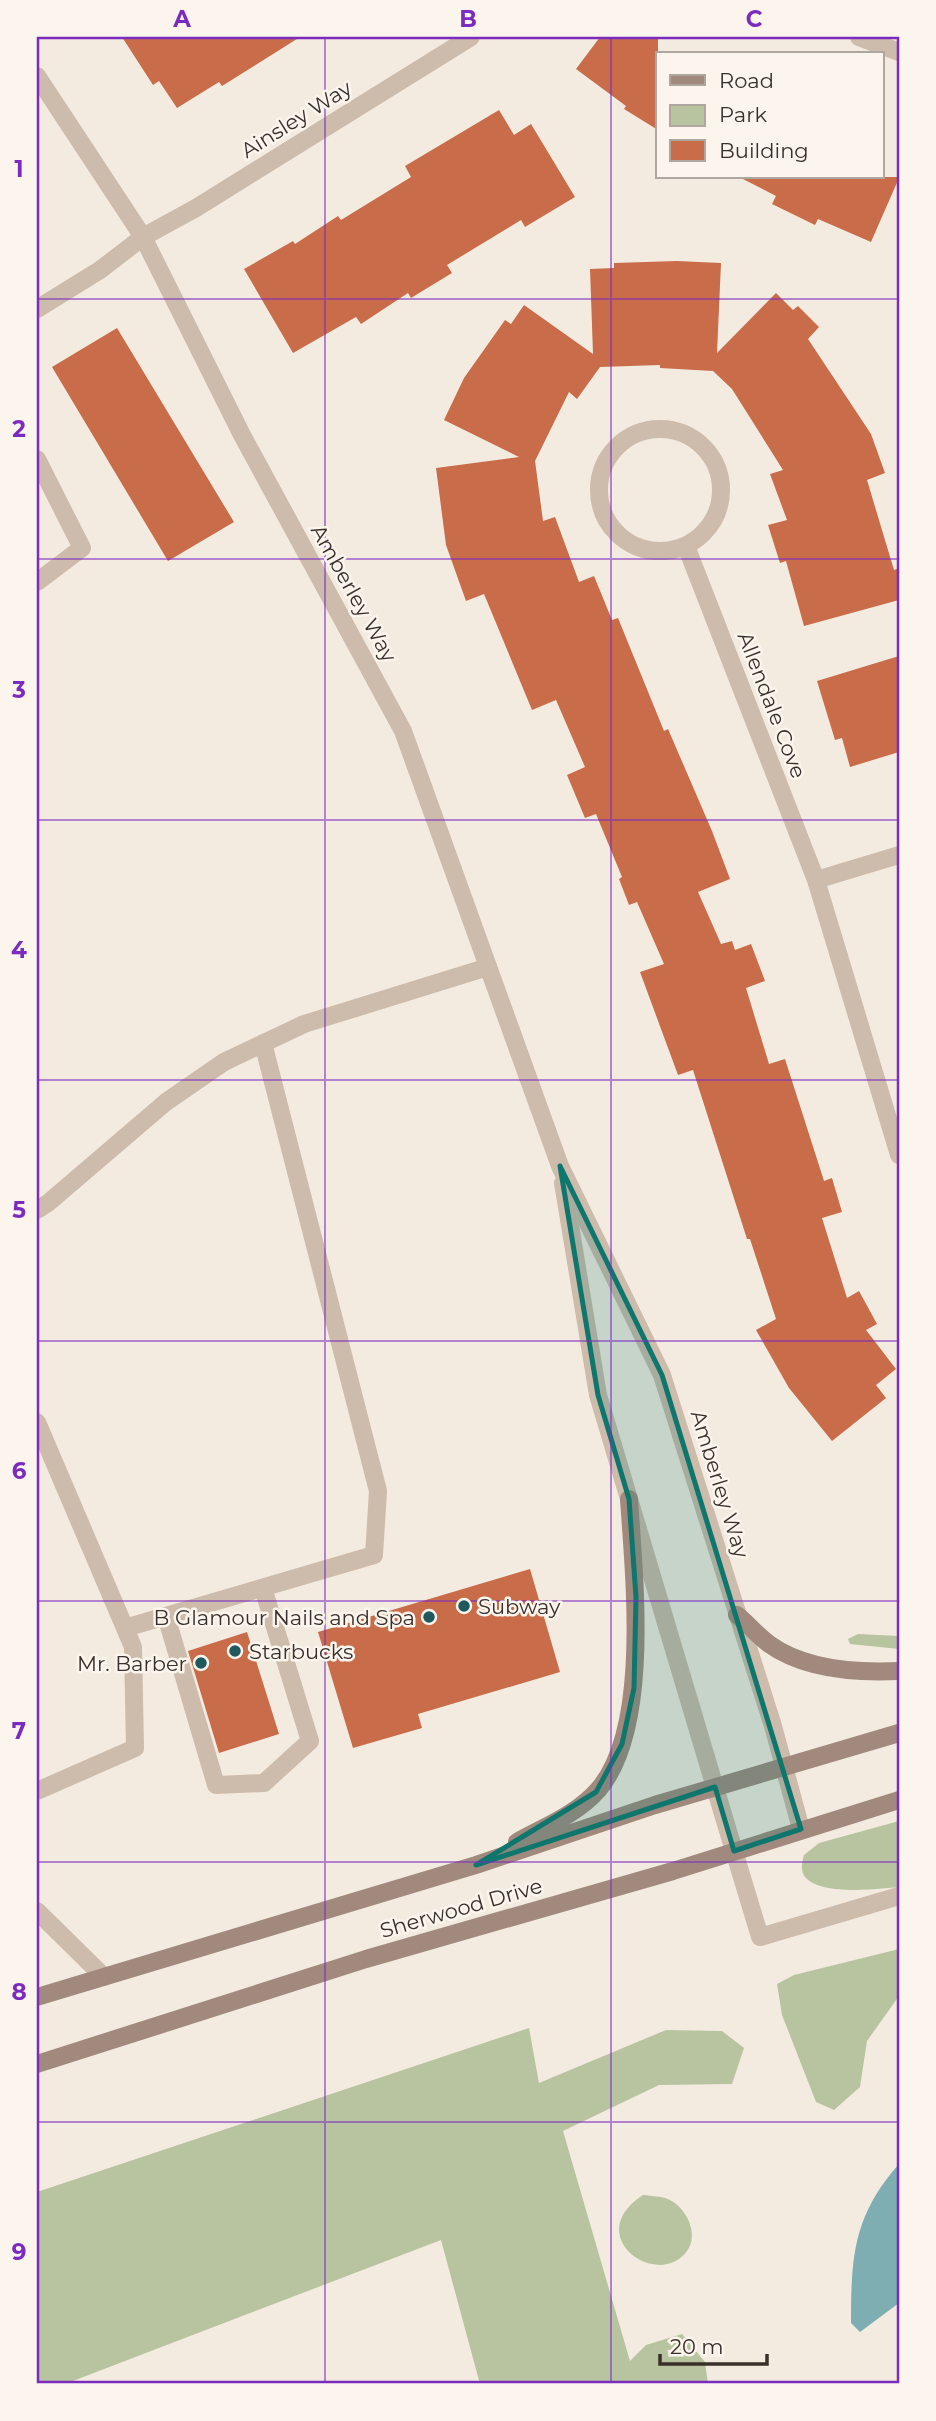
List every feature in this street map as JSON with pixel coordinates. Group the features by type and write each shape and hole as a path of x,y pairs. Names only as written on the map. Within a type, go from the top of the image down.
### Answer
{"main road":[{"path":"476,1865 569,1813 596,1792 612,1772 622,1744 634,1688 636,1597 629,1499"},
{"path":"737,1615 770,1644 800,1661 836,1668 899,1671"},
{"name":"Sherwood Drive","path":"37,1997 476,1865 715,1787 899,1733"},
{"name":"Sherwood Drive","path":"37,2064 366,1959 673,1871 899,1800"}],"street":[{"name":"Ainsley Way","path":"37,309 100,270 143,237 196,208 471,37"},
{"path":"859,37 899,51"},
{"name":"Amberley Way","path":"37,76 143,237 242,435 403,731 560,1166 662,1375 773,1726 801,1829"},
{"path":"665,429 684,434 701,445 714,460 720,480 720,499 715,519 703,535 686,546 666,552 646,551 627,543 611,529 601,511 598,491 601,471 610,452 626,438 644,430 665,429"},
{"path":"37,459 82,548 37,582"},
{"name":"Allendale Cove","path":"686,546 816,880 899,1155"},
{"path":"816,880 899,855"},
{"path":"37,1210 166,1102 224,1062 304,1024 488,967"},
{"path":"125,1628 374,1555 379,1491 263,1043"},
{"name":"Amberley Way","path":"560,1166 598,1395 760,1937 899,1896"},
{"path":"37,1422 133,1647 135,1748 37,1791"},
{"path":"166,1616 216,1785 264,1783 310,1741 263,1588"},
{"path":"37,1911 104,1977"}],"highlighted area":[{"path":"560,1166 662,1375 801,1829 734,1851 715,1787 476,1865 596,1792 622,1744 634,1688 636,1597 629,1499 598,1395"}],"green space":[{"path":"858,1634 899,1636 899,1649 850,1644 848,1639"},
{"path":"899,1821 899,1887 836,1889 813,1883 803,1874 804,1855 819,1843"},
{"path":"899,1949 899,1996 867,2041 860,2087 834,2110 816,2102 782,2015 777,1984 794,1975"},
{"path":"529,2028 539,2083 666,2030 722,2031 744,2048 732,2084 659,2085 563,2131 630,2361 646,2345 682,2334 705,2362 708,2384 480,2384 441,2240 65,2384 37,2384 37,2192"},
{"path":"643,2195 672,2201 679,2206 688,2220 691,2244 674,2262 659,2265 644,2262 630,2253 622,2241 619,2227 626,2211"}],"water":[{"path":"899,2164 899,2303 860,2332 851,2323 852,2278 858,2238 872,2202"}],"building":[{"path":"122,37 300,37 222,86 219,82 177,108 159,81 153,85"},
{"path":"600,37 658,37 656,129 624,109 626,106 576,69"},
{"path":"499,110 514,135 531,124 575,197 525,227 521,220 447,265 452,273 411,298 408,293 361,324 356,317 293,353 244,269 293,241 295,244 338,216 341,220 411,177 405,166"},
{"path":"899,177 871,242 818,219 815,225 772,204 776,196 741,178"},
{"path":"614,263 721,263 717,353 776,293 793,310 798,306 819,327 808,339 871,434 885,473 867,480 894,570 899,568 899,600 804,626 786,561 780,563 768,525 787,520 770,474 783,470 732,389 713,371 660,368 660,365 600,367 577,399 569,392 535,461 543,521 555,517 579,582 594,576 612,620 618,618 664,731 668,729 712,831 730,879 698,892 721,944 732,941 735,950 751,944 765,981 746,988 769,1064 785,1059 824,1181 832,1178 842,1212 822,1218 847,1298 859,1291 877,1324 866,1330 896,1369 876,1385 886,1398 832,1441 789,1388 756,1330 776,1319 750,1239 747,1239 693,1070 678,1075 640,972 664,964 637,902 629,905 619,879 622,877 596,814 585,818 567,775 585,767 556,700 532,710 484,594 466,601 446,545 436,468 519,457 444,420 464,378 505,320 511,324 524,305 593,354 590,269 614,268"},
{"path":"117,328 234,522 168,561 52,367"},
{"path":"899,656 899,752 850,767 842,738 835,740 817,681"},
{"path":"530,1569 560,1672 418,1714 422,1728 353,1748 318,1632"},
{"path":"247,1632 279,1734 219,1753 188,1651"}],"place":[{"name":"Subway","path":"464,1606"},
{"name":"B Glamour Nails and Spa","path":"429,1617"},
{"name":"Starbucks","path":"235,1651"},
{"name":"Mr. Barber","path":"201,1663"}]}
